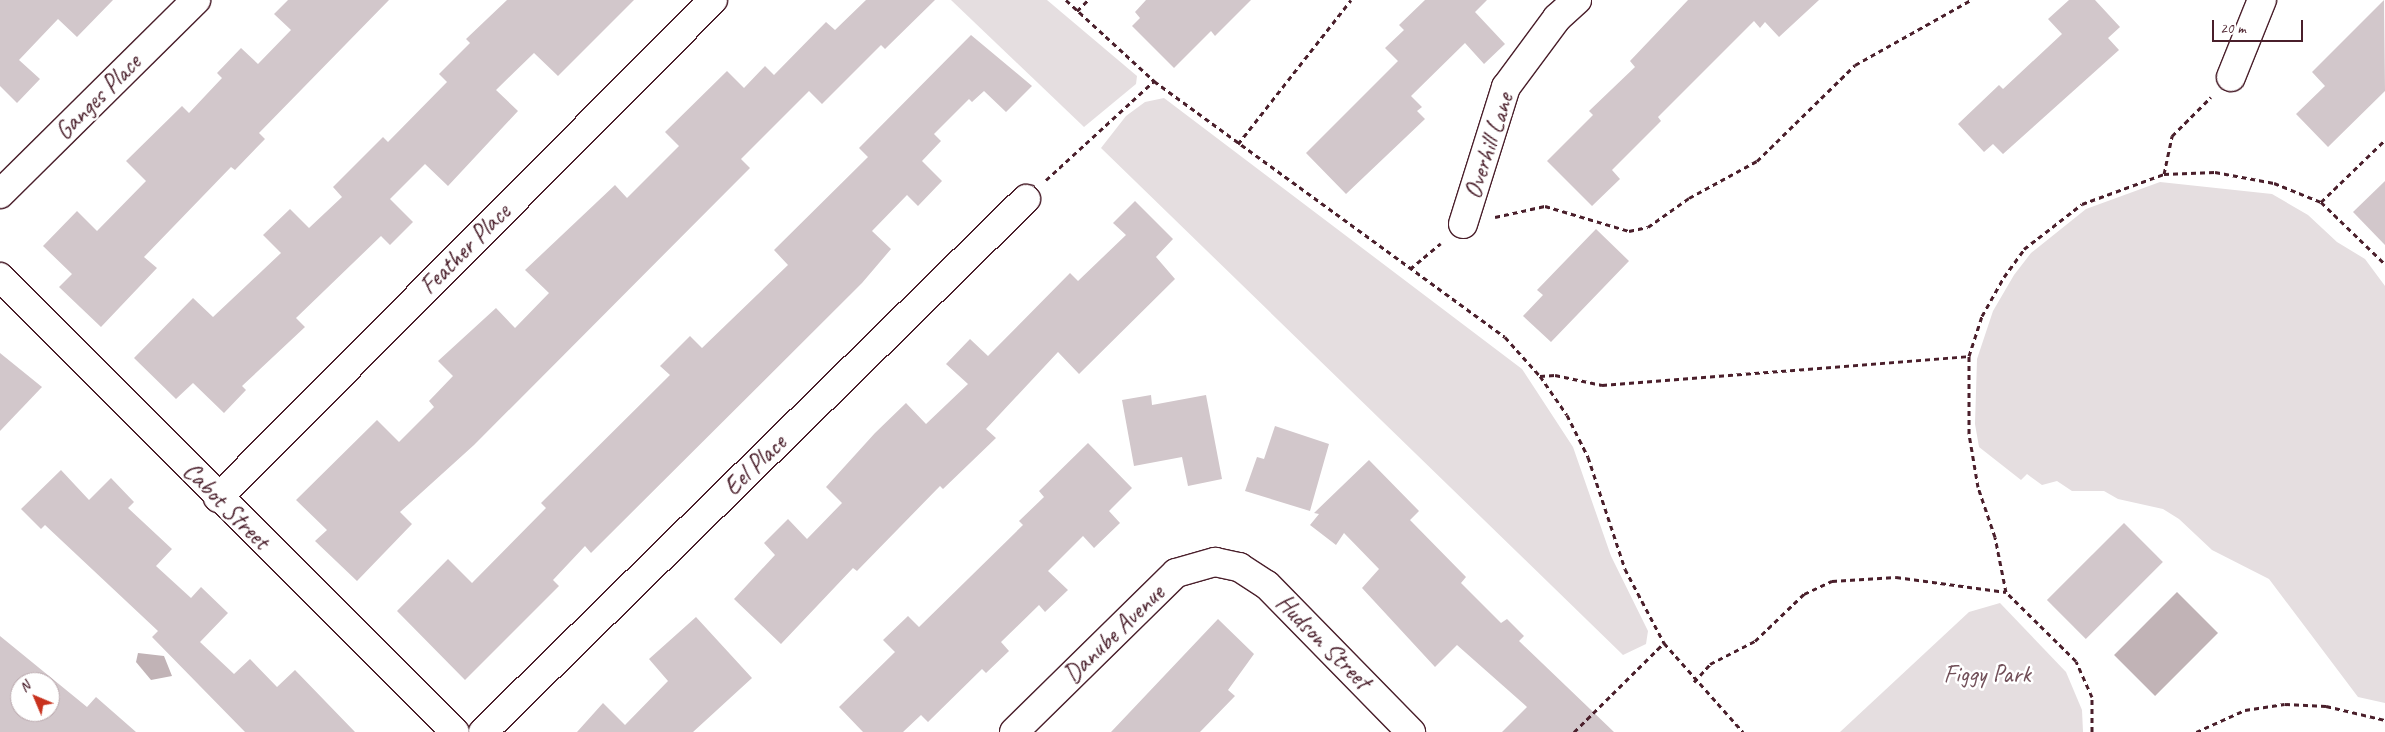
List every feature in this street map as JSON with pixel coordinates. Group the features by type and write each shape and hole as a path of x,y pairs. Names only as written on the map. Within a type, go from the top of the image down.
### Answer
{"street":[{"name":"Ganges Place","path":"0,194 196,0"},
{"name":"Feather Place","path":"218,498 713,0"},
{"name":"Overhill Lane","path":"1463,224 1506,87 1557,18 1577,0"},
{"path":"2231,77 2262,0"},
{"name":"Eel Place","path":"483,732 1026,199"},
{"name":"Cabot Street","path":"0,277 218,498 455,732"},
{"name":"Danube Avenue","path":"1014,732 1176,573 1195,566 1226,564"},
{"name":"Hudson Street","path":"1226,564 1251,573 1267,585 1411,732"}],"path":[{"path":"1066,0 1154,81 1505,337 1540,376 1588,457 1625,568 1664,643 1694,682 1744,732"},
{"path":"1077,11 1088,0"},
{"path":"1238,144 1351,0"},
{"path":"1410,269 1463,224 1545,206 1630,231 1648,227 1689,198 1757,161 1855,65 1970,0"},
{"path":"2164,174 2172,136 2231,77"},
{"path":"1026,199 1154,81"},
{"path":"2321,202 2385,140"},
{"path":"2092,732 2092,697 2076,661 2006,592 1995,537 1978,487 1969,434 1970,356 1982,316 2024,249 2082,204 2164,174 2215,172 2274,183 2321,202 2385,264"},
{"path":"1540,376 1555,375 1602,385 1970,356"},
{"path":"1694,682 1710,664 1755,641 1804,594 1832,581 1883,577 2006,592"},
{"path":"1574,732 1664,643"},
{"path":"2196,732 2245,710 2285,704 2326,706 2385,720"}],"green space":[{"path":"951,0 1047,0 1137,76 1136,84 1084,127"},
{"path":"1164,98 1522,369 1573,447 1611,556 1648,631 1646,644 1623,655 1101,148 1126,116 1145,102"},
{"path":"2160,182 2272,194 2308,215 2337,242 2365,259 2385,286 2385,703 2358,697 2269,579 2212,550 2179,519 2163,509 2118,499 2104,491 2072,491 2057,481 2042,485 2027,474 2021,480 1979,447 1975,424 1977,359 1993,311 2014,275 2031,253 2086,209"},
{"name":"Figgy Park","path":"2000,603 2066,672 2082,710 2083,732 1840,732 1969,612"}],"shaded area":[{"path":"2177,592 2218,633 2155,696 2114,655"},
{"path":"138,653 164,656 172,676 151,680 136,662"}],"building":[{"path":"0,0 113,0 77,37 58,19 19,60 40,79 17,103 0,86"},
{"path":"288,0 389,0 259,133 265,139 235,170 231,167 144,257 157,268 101,327 59,287 72,274 43,246 77,211 97,231 146,181 126,161 182,106 189,113 222,78 217,73 241,48 258,64 291,30 274,14"},
{"path":"507,0 634,0 558,76 534,53 496,90 518,111 448,186 425,164 390,199 413,222 390,245 381,236 296,318 305,327 242,386 246,390 224,413 193,383 176,399 134,358 193,298 213,317 281,253 263,235 290,209 309,228 342,197 333,187 383,137 388,142 447,82 439,74 470,43 466,39"},
{"path":"866,0 935,0 885,49 881,45 822,104 809,91 741,159 750,168 474,445 400,512 412,524 357,581 315,541 327,530 296,500 377,420 399,442 434,407 429,401 453,376 438,361 496,308 515,328 549,293 525,270 615,185 627,198 679,146 665,132 727,71 744,88 765,66 774,75 826,22 835,30"},
{"path":"1146,0 1251,0 1215,36 1211,31 1174,68 1132,26 1140,18 1135,12"},
{"path":"1425,0 1487,0 1475,12 1505,44 1484,64 1465,43 1411,96 1422,107 1417,111 1425,119 1346,194 1306,153 1398,61 1385,48 1404,30 1399,25"},
{"path":"1688,0 1819,0 1779,37 1765,22 1760,28 1754,21 1658,117 1661,121 1612,170 1620,179 1592,206 1547,161 1593,115 1589,111 1635,67 1630,61"},
{"path":"2069,0 2095,0 2120,27 2108,38 2119,50 2003,154 1993,144 1984,152 1958,124 1999,85 2003,89 2062,34 2048,19"},
{"path":"2384,0 2385,91 2328,147 2296,114 2325,86 2312,72"},
{"path":"971,35 1032,86 1006,112 984,91 972,102 969,99 934,134 941,141 922,161 942,181 918,206 907,195 872,231 891,249 862,283 591,553 585,546 553,580 559,586 465,680 397,611 448,559 472,583 546,508 541,503 670,375 660,366 690,336 702,348 788,265 774,250 868,157 859,148"},
{"path":"2385,181 2385,245 2353,212"},
{"path":"1135,201 1173,239 1156,257 1175,279 1079,374 1058,352 986,429 996,438 943,489 940,486 857,571 853,568 781,644 734,599 775,555 764,543 788,519 807,539 842,503 826,487 875,433 906,403 926,424 968,384 946,364 970,339 988,356 1070,273 1078,281 1126,235 1113,223"},
{"path":"1596,229 1629,261 1551,342 1523,316 1543,295 1537,290"},
{"path":"0,353 42,387 0,431"},
{"path":"1151,395 1152,405 1206,395 1222,479 1188,486 1182,457 1134,466 1122,400"},
{"path":"1275,426 1329,444 1310,511 1245,491 1257,457 1264,459"},
{"path":"1088,443 1132,488 1109,511 1120,523 1094,548 1083,536 1048,571 1068,590 1045,612 1039,605 1001,642 1009,651 986,673 982,669 928,722 921,715 903,732 863,732 839,707 895,652 883,640 908,616 919,627 1023,525 1019,521 1044,497 1039,491"},
{"path":"1369,460 1419,511 1410,520 1466,577 1461,583 1501,623 1507,619 1524,636 1519,641 1614,732 1502,732 1527,707 1457,645 1435,667 1362,588 1379,569 1344,533 1336,545 1310,525 1319,514 1314,513"},
{"path":"61,470 89,500 111,478 134,502 128,508 172,549 156,566 191,598 201,587 228,613 200,642 234,674 250,659 277,687 295,670 355,732 245,732 152,637 158,631 45,525 41,529 21,509"},
{"path":"2124,523 2163,562 2086,639 2047,600"},
{"path":"696,617 752,678 693,732 577,732 603,703 625,725 668,681 649,659"},
{"path":"1218,619 1254,654 1228,690 1235,696 1200,732 1111,732"},
{"path":"0,636 44,672 10,672 10,722 60,722 60,685 87,707 96,697 136,732 0,732"}]}
